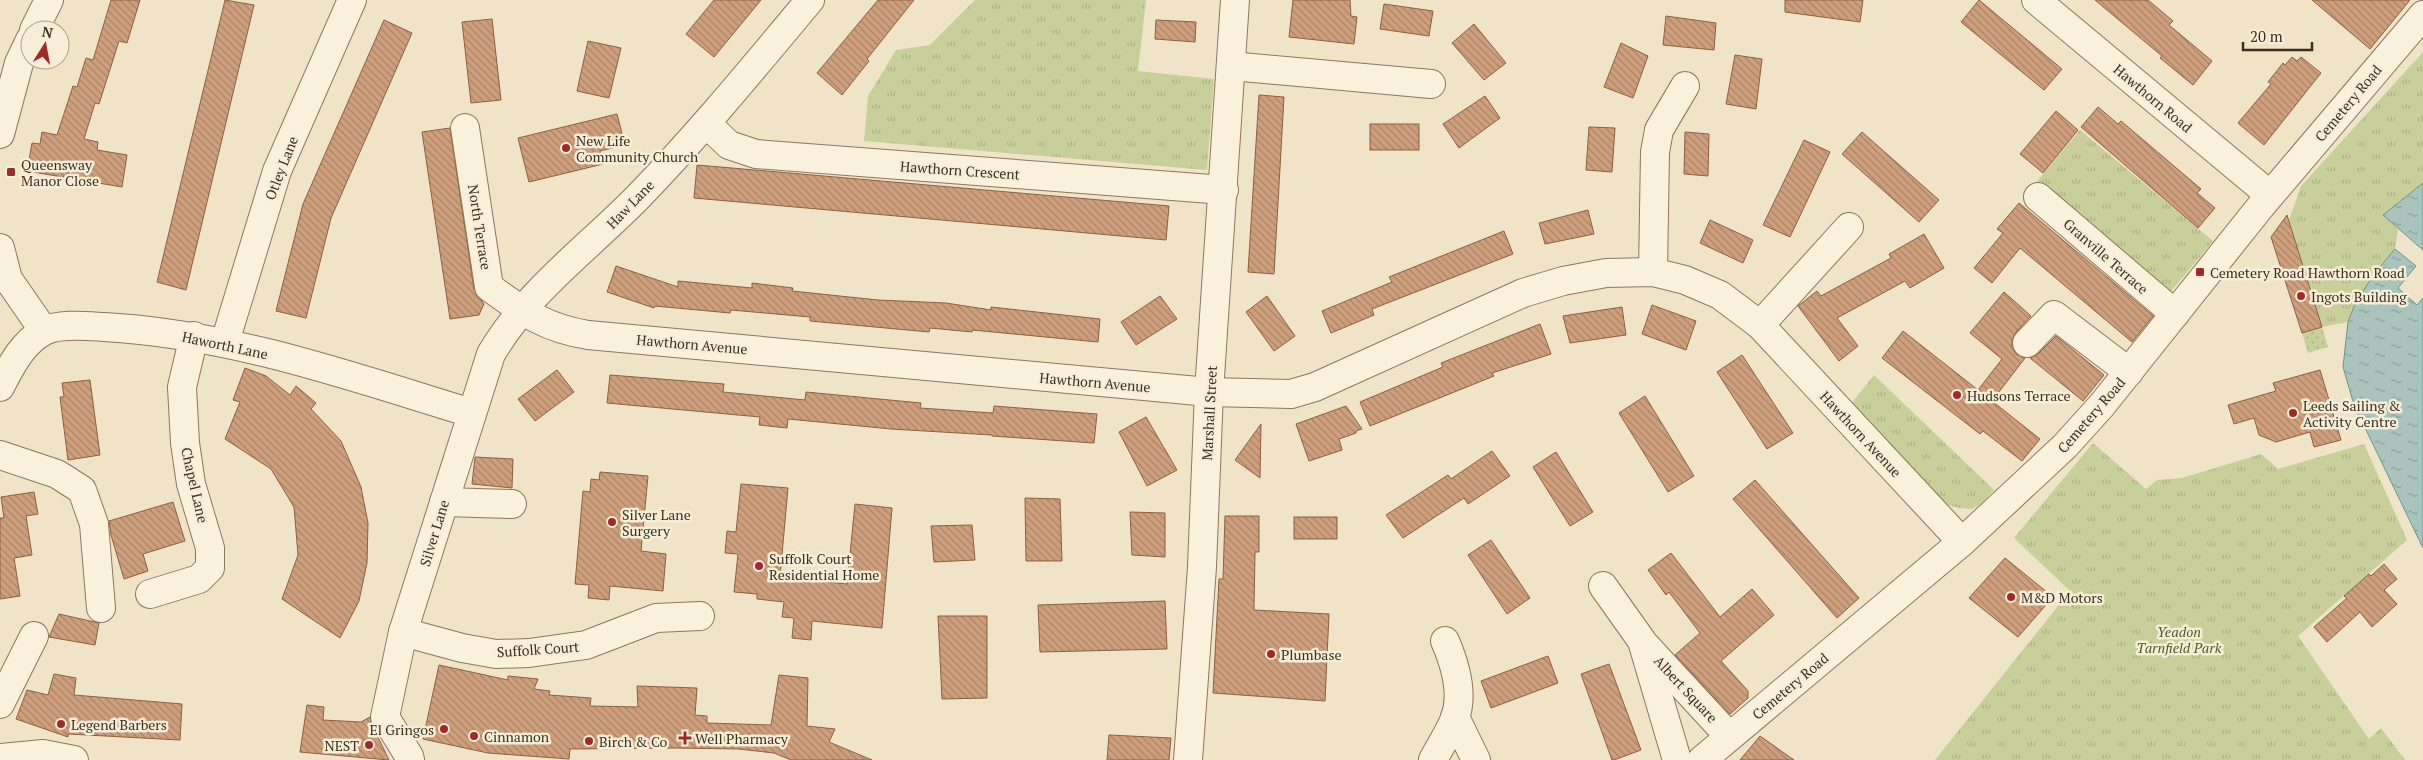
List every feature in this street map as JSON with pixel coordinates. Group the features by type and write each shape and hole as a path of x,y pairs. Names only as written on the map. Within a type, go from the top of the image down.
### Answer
{"street":[{"path":"39,20 49,0"},
{"name":"Otley Lane","path":"225,342 277,171 352,0"},
{"name":"Haw Lane","path":"521,310 621,214 706,124 810,0"},
{"name":"Marshall Street","path":"1188,760 1202,567 1209,392 1224,190 1235,0"},
{"name":"Hawthorn Road","path":"2036,0 2270,195"},
{"name":"Cemetery Road","path":"1702,760 1962,542 2065,446 2102,406 2270,195 2423,15"},
{"path":"0,134 16,53"},
{"path":"1231,66 1431,84"},
{"path":"1653,272 1655,152 1660,130 1686,86"},
{"name":"Hawthorn Crescent","path":"706,124 729,145 756,154 1224,190"},
{"name":"North Terrace","path":"465,128 488,287 521,310"},
{"name":"Granville Terrace","path":"2038,197 2175,314"},
{"path":"1760,325 1849,227"},
{"path":"0,248 8,279 44,331 18,354 0,387"},
{"name":"Hawthorn Avenue","path":"521,310 544,323 564,331 588,335 1209,392 1291,394 1315,387 1523,293 1563,281 1606,273 1653,272 1685,280 1720,295 1760,325 1962,542"},
{"name":"Silver Lane","path":"410,760 410,756 385,717 403,632 491,354 505,330 521,310"},
{"path":"2027,343 2054,315 2129,372"},
{"name":"Haworth Lane","path":"44,331 74,325 127,328 194,336 225,342 322,368 471,413"},
{"name":"Chapel Lane","path":"150,594 199,579 210,568 210,548 192,484 185,443 182,387 194,336"},
{"path":"0,455 57,474 82,490 94,524 101,608"},
{"path":"444,502 512,504"},
{"name":"Albert Square","path":"1603,586 1642,641 1729,736"},
{"name":"Suffolk Court","path":"403,632 462,648 496,654 529,653 586,645 656,618 700,616"},
{"path":"0,704 34,636"},
{"path":"1433,760 1455,717 1458,688 1454,663 1445,641"},
{"name":"Albert Square","path":"1642,641 1677,760"},
{"path":"1455,717 1476,760"},
{"path":"0,758 43,754 74,760"}],"green space":[{"path":"975,0 1146,0 1138,71 1214,79 1207,170 864,141 868,96 896,50 930,45"},
{"path":"2423,52 2423,183 2384,215 2398,229 2395,249 2374,274 2355,304 2348,322 2322,327 2289,220 2301,186"},
{"path":"2080,130 2213,241 2168,295 2034,185"},
{"path":"2322,327 2328,347 2308,353 2302,333"},
{"path":"1874,375 1994,490 1978,506 1964,509 1947,505 1850,405"},
{"name":"Yeadon Tarnfield Park","path":"2093,443 2146,489 2157,480 2182,478 2261,454 2278,469 2364,444 2407,540 2298,636 2369,739 2381,728 2405,760 1935,760 2070,591 2014,538"}],"water":[{"path":"2423,183 2423,250 2383,215"},
{"path":"2395,249 2416,266 2398,288 2417,305 2423,298 2423,548 2354,405 2343,367 2348,322 2355,304 2374,274"}],"building":[{"path":"111,0 140,0 127,43 119,41 99,104 95,103 84,139 98,142 97,150 127,155 122,187 27,171 32,143 40,144 42,132 57,135 73,86 77,87 86,58 93,60"},
{"path":"225,0 254,5 186,290 157,282"},
{"path":"714,0 761,0 714,57 686,34"},
{"path":"878,0 914,0 867,59 869,61 842,95 817,73"},
{"path":"1293,0 1350,0 1351,16 1357,17 1354,44 1289,37"},
{"path":"1785,0 1863,0 1860,22 1785,12"},
{"path":"1979,0 2062,69 2044,90 1961,22"},
{"path":"2095,0 2148,0 2173,21 2169,25 2212,61 2193,85 2160,58 2162,56"},
{"path":"2312,0 2410,0 2370,49"},
{"path":"1384,4 1433,11 1429,36 1380,29"},
{"path":"1666,16 1716,23 1714,50 1663,45"},
{"path":"492,19 501,100 471,103 462,22"},
{"path":"384,20 412,33 331,218 306,318 276,311 303,204"},
{"path":"1156,20 1196,22 1195,42 1155,39"},
{"path":"1474,24 1506,63 1484,80 1452,43"},
{"path":"588,41 621,48 609,98 577,91"},
{"path":"1621,43 1648,56 1633,98 1604,87"},
{"path":"1735,55 1762,59 1756,109 1726,104"},
{"path":"2292,57 2297,61 2301,57 2321,73 2264,145 2238,123 2271,84 2268,82 2283,63 2285,65"},
{"path":"1259,95 1284,97 1274,274 1248,272"},
{"path":"1485,96 1500,118 1459,148 1443,124"},
{"path":"2098,107 2118,124 2121,121 2201,189 2197,193 2215,208 2198,228 2081,127"},
{"path":"2056,111 2078,130 2043,173 2020,154"},
{"name":"New Life Community Church","path":"617,114 625,145 600,151 603,164 529,182 518,138"},
{"path":"1370,124 1419,124 1419,150 1370,150"},
{"path":"1589,127 1615,128 1612,172 1586,170"},
{"path":"450,128 474,289 484,304 479,315 450,319 422,132"},
{"path":"1685,132 1709,134 1708,176 1684,174"},
{"path":"1862,132 1939,200 1919,222 1842,154"},
{"path":"1804,140 1830,152 1790,237 1763,225"},
{"path":"697,165 1169,206 1166,240 694,198"},
{"path":"2019,203 2153,316 2132,342 2020,248 1992,283 1974,268 2003,233 1997,229"},
{"path":"1588,210 1594,234 1545,244 1539,223"},
{"name":"Ingots Building","path":"2287,215 2322,327 2302,333 2271,237"},
{"path":"1710,220 1753,240 1743,263 1700,243"},
{"path":"1504,231 1513,254 1372,309 1374,315 1331,333 1322,311 1392,282 1389,277"},
{"path":"1924,234 1944,268 1910,288 1905,281 1837,318 1858,346 1839,361 1798,306 1817,291 1821,296 1891,258 1889,254"},
{"path":"616,266 678,287 678,281 752,288 752,283 793,288 792,291 878,300 946,303 991,310 991,307 1100,319 1098,342 972,330 972,332 930,328 929,332 810,321 810,317 731,310 730,313 655,306 654,308 607,292"},
{"name":"Hudsons Terrace","path":"2004,292 2031,316 2016,332 2012,340 2012,348 2016,354 2025,358 1992,401 2040,439 2022,461 1983,431 1980,434 1882,358 1903,331 1978,390 2002,359 1970,333"},
{"path":"1160,296 1177,319 1136,345 1121,322"},
{"path":"1267,296 1295,336 1274,351 1246,312"},
{"path":"1652,305 1696,321 1686,350 1642,334"},
{"path":"1622,307 1626,335 1570,343 1563,316"},
{"path":"1540,324 1551,354 1492,373 1494,376 1370,426 1360,402 1443,367 1441,363"},
{"path":"2056,336 2104,375 2083,401 2030,358 2038,354"},
{"path":"1742,355 1793,433 1767,449 1717,372"},
{"path":"245,368 266,376 290,395 296,386 316,403 311,409 341,441 361,487 368,523 367,563 359,601 340,638 282,599 298,555 294,507 271,469 225,439 240,402 233,400"},
{"path":"557,370 574,392 535,421 518,399"},
{"path":"2320,370 2341,440 2314,447 2310,432 2276,442 2259,435 2254,418 2234,424 2228,405 2276,391 2273,383"},
{"path":"610,375 724,384 723,392 805,400 806,392 921,403 920,408 993,413 994,406 1097,414 1094,443 891,429 788,419 787,428 759,425 760,417 607,403"},
{"path":"90,380 100,455 68,460 60,397 64,397 62,383"},
{"path":"1645,396 1694,476 1668,492 1619,413"},
{"path":"1346,406 1362,429 1339,439 1342,450 1309,461 1296,424"},
{"path":"1146,417 1177,470 1147,486 1119,432"},
{"path":"1261,424 1260,478 1235,460"},
{"path":"1492,451 1510,476 1468,504 1464,498 1403,538 1386,515 1448,475 1451,479"},
{"path":"1556,452 1593,512 1570,526 1533,467"},
{"path":"475,457 513,459 512,488 472,484"},
{"name":"Silver Lane Surgery","path":"600,472 648,476 641,551 666,554 663,591 610,586 609,600 588,598 589,585 575,584 583,491 590,492 591,479 599,480"},
{"path":"1755,480 1859,598 1837,618 1733,499"},
{"name":"Suffolk Court Residential Home","path":"741,484 788,488 780,577 847,584 855,504 892,508 882,628 812,621 811,640 792,638 794,618 782,617 784,602 757,599 757,594 734,592 738,554 725,553 727,531 736,532"},
{"path":"34,492 38,514 26,516 32,555 14,558 20,596 0,599 0,518 4,518 1,497"},
{"path":"1025,498 1060,499 1062,561 1026,561"},
{"path":"173,502 185,541 143,554 148,571 124,579 111,535 109,521"},
{"path":"1130,512 1165,513 1165,557 1132,555"},
{"name":"Plumbase","path":"1225,516 1259,516 1259,552 1255,552 1254,610 1329,614 1325,701 1213,693 1219,579 1223,579"},
{"path":"1294,517 1337,517 1337,539 1294,539"},
{"path":"972,525 975,560 934,562 931,526"},
{"path":"1491,540 1530,598 1507,614 1468,555"},
{"path":"1671,553 1720,617 1752,589 1774,615 1721,661 1748,691 1748,698 1730,714 1675,655 1700,633 1669,592 1666,595 1648,570"},
{"name":"M&D Motors","path":"2005,558 2053,597 2018,637 1969,598"},
{"path":"2384,564 2397,579 2384,590 2397,604 2372,627 2360,612 2327,642 2314,627 2347,598 2344,596 2369,574 2371,576"},
{"path":"1165,601 1167,649 1040,652 1038,605"},
{"path":"59,614 99,623 95,645 49,637"},
{"path":"938,616 987,616 987,698 942,699"},
{"path":"1548,656 1558,683 1491,708 1481,681"},
{"path":"1609,664 1641,750 1614,760 1612,760 1581,674"},
{"path":"439,665 508,680 508,676 538,679 534,689 550,691 549,695 591,698 590,706 638,707 637,686 697,688 695,715 707,716 707,723 771,725 779,675 808,678 807,726 835,729 829,742 872,760 791,760 774,753 739,749 674,748 570,749 569,759 488,753 423,739"},
{"path":"54,674 76,678 74,695 182,704 180,740 68,734 68,737 16,719 27,690 48,695"},
{"path":"307,705 324,707 323,720 361,722 370,717 389,760 300,752"},
{"path":"1109,735 1171,738 1169,760 1107,760"},
{"path":"1760,736 1794,760 1740,760"}],"place":[{"name":"New Life Community Church","path":"566,148"},
{"name":"Queensway Manor Close","path":"11,172"},
{"name":"Cemetery Road Hawthorn Road","path":"2200,272"},
{"name":"Ingots Building","path":"2301,296"},
{"name":"Hudsons Terrace","path":"1957,395"},
{"name":"Leeds Sailing & Activity Centre","path":"2293,413"},
{"name":"Silver Lane Surgery","path":"612,522"},
{"name":"Suffolk Court Residential Home","path":"759,566"},
{"name":"M&D Motors","path":"2011,597"},
{"name":"Plumbase","path":"1271,654"},
{"name":"Legend Barbers","path":"61,724"},
{"name":"El Gringos","path":"444,729"},
{"name":"Cinnamon","path":"474,736"},
{"name":"Well Pharmacy","path":"685,738"},
{"name":"Birch & Co","path":"589,741"},
{"name":"NEST","path":"369,745"}]}
